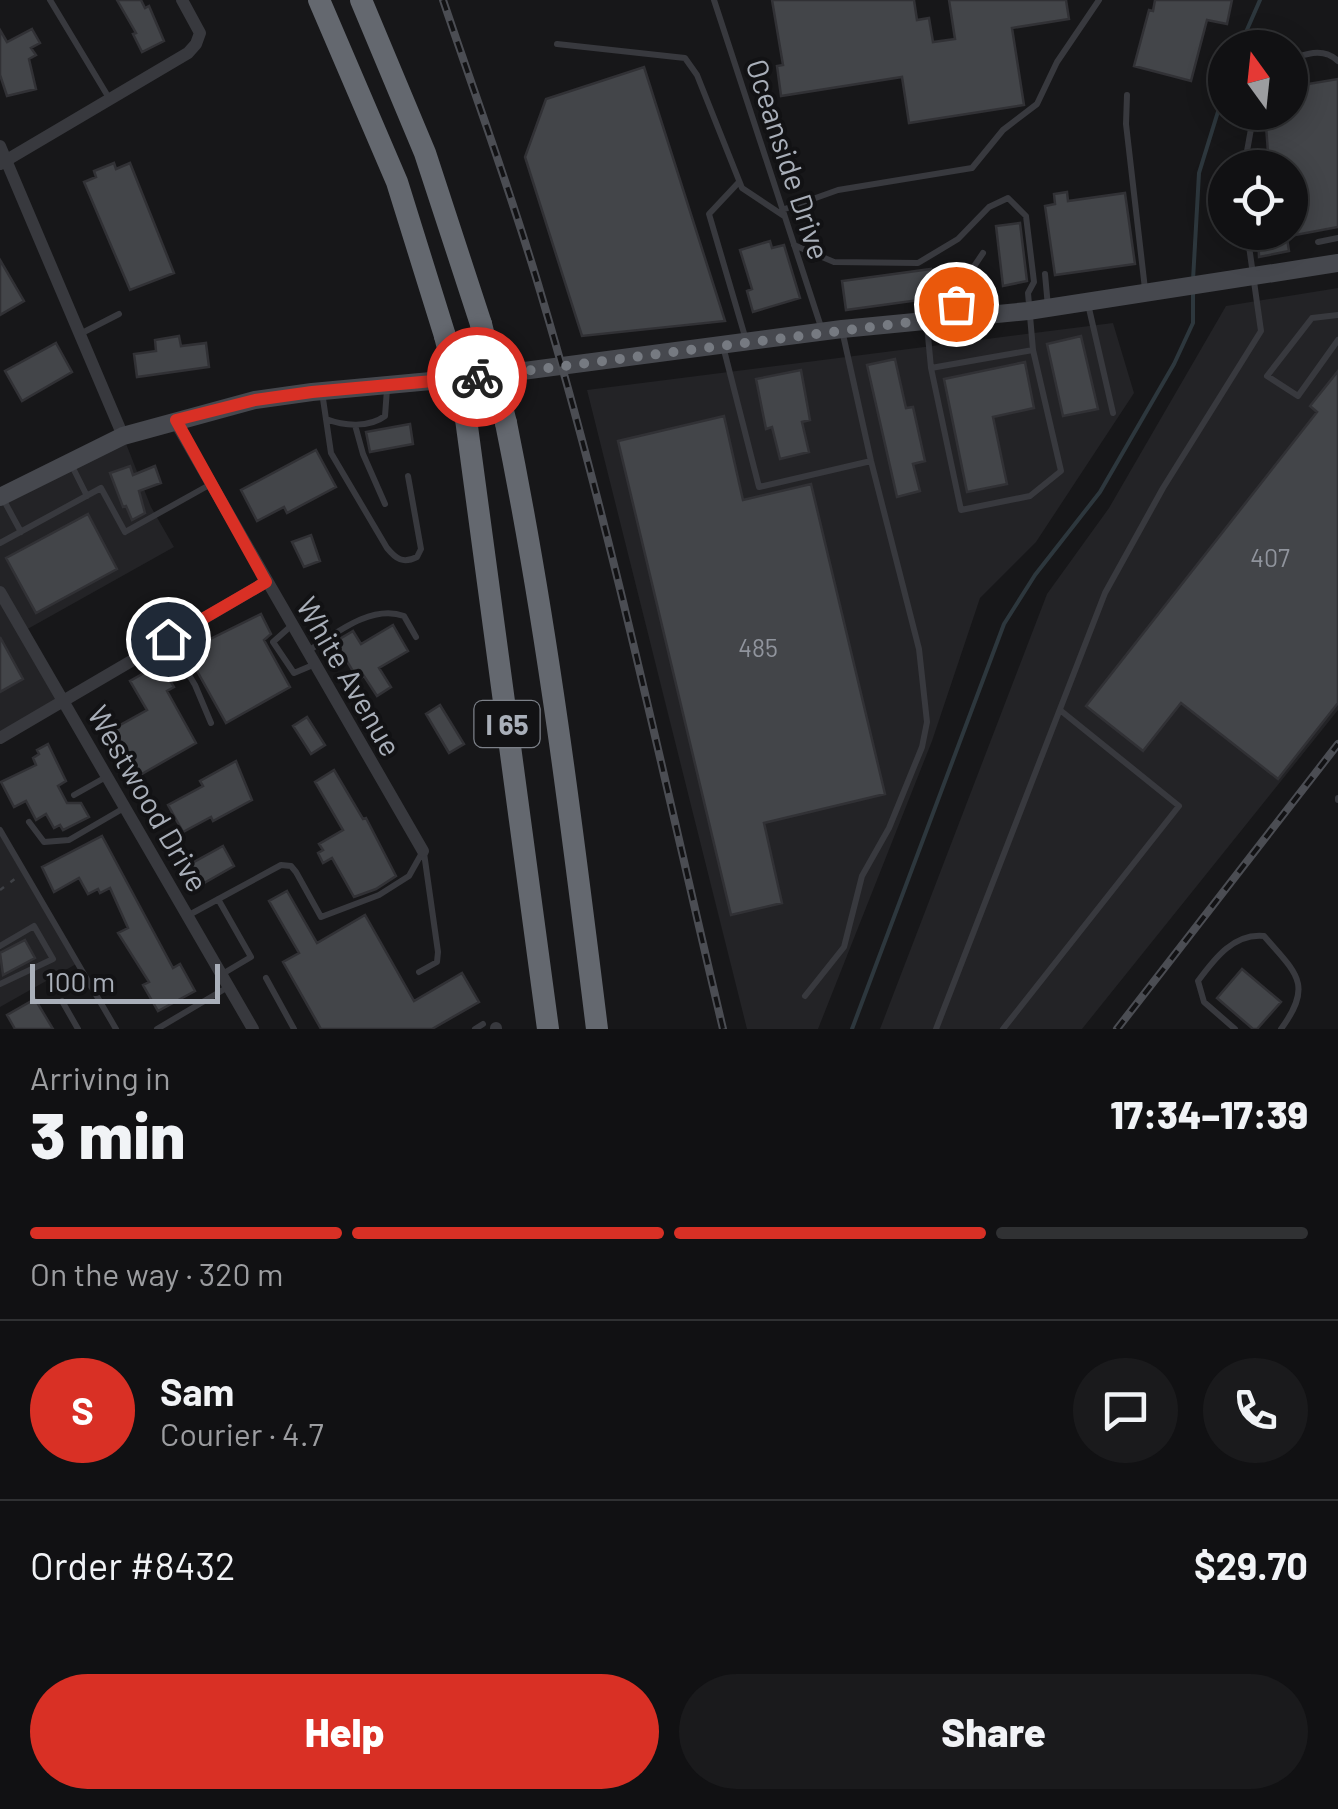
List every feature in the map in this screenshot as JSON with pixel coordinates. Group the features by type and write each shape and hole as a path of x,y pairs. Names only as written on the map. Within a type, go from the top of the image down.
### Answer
{"highway":[{"name":"I 65","path":"319,0 397,182 466,420 548,1029"},
{"name":"I 65","path":"361,0 426,153 482,324 506,423 555,694 597,1029"}],"street":[{"path":"4,162 188,53 200,33 182,0"},
{"path":"0,146 124,436"},
{"path":"0,496 124,436 255,400 485,376 832,330 1028,311 1338,263"},
{"name":"White Avenue","path":"176,420 424,852"},
{"path":"0,738 266,582"},
{"name":"Westwood Drive","path":"0,592 254,1029"}],"lane":[{"path":"50,0 110,99"},
{"name":"Oceanside Drive","path":"714,0 794,245 832,330 871,461 919,649 927,722 922,747 889,828 862,876 844,947 805,996"},
{"path":"557,44 685,58 697,75 739,182 746,192 783,213 838,190 972,168 1003,130 1037,104 1058,62 1099,0"},
{"path":"1308,54 1315,52 1338,61"},
{"path":"1127,95 1126,124 1151,294"},
{"path":"739,182 709,214 746,341"},
{"path":"794,245 834,262 918,263 958,239 989,207 1008,198 1026,216 1034,282 1028,293 1033,350 1061,472 1030,496 962,510 931,368 926,320"},
{"path":"1318,242 1338,238"},
{"path":"936,1029 1104,594 1163,488 1261,332 1246,279 1247,250"},
{"path":"958,316 954,296 983,253"},
{"path":"1045,274 1048,308"},
{"path":"1088,303 1113,413"},
{"path":"81,334 119,314"},
{"path":"1338,316 1312,318 1268,376 1298,396 1338,340"},
{"path":"722,344 759,486 871,461"},
{"path":"931,368 1033,350"},
{"path":"326,419 339,424 376,422 384,416 387,385"},
{"path":"322,391 331,453 396,558 410,561 417,558 420,549 408,476"},
{"path":"355,424 362,454 385,504"},
{"path":"70,462 87,496"},
{"path":"0,543 101,488 126,532 211,484"},
{"path":"0,496 21,532"},
{"path":"292,626 273,642 294,673 353,624 377,614 404,616 416,637"},
{"path":"168,639 196,685 211,723"},
{"path":"1003,1029 1179,806 1060,710"},
{"path":"74,795 108,776"},
{"path":"29,822 44,842 63,842 125,807"},
{"path":"0,830 116,1029"},
{"path":"188,916 281,866 291,866 321,917 379,895 410,876 424,852"},
{"path":"419,972 437,962 438,952 424,852"},
{"path":"157,1029 226,980 251,957 218,899"},
{"path":"0,946 34,926 53,959 0,984"},
{"path":"1235,1029 1204,1002 1198,981 1218,954 1249,934 1264,936 1298,976 1301,985 1297,1002 1281,1029"},
{"path":"266,978 294,1029"},
{"path":"62,1001 78,1029"},
{"path":"475,1029 492,1027"}],"path":[{"path":"0,890 17,878"}],"shaded area":[{"path":"1338,288 1338,710 1082,1029 880,1029 1047,594 1109,508 1226,306"},
{"path":"1113,323 1134,393 1036,542 980,598 932,741 818,1029 747,1029 587,390"},
{"path":"123,436 151,507 174,547 24,631 63,700 0,738 0,497"},
{"path":"0,830 78,963 0,1007"}],"building":[{"path":"117,0 141,0 145,8 149,6 164,41 142,52"},
{"path":"772,0 914,0 917,20 929,18 933,42 955,39 949,0 1066,0 1069,19 1012,28 1024,105 909,123 902,77 781,96 777,66 783,65"},
{"path":"1155,0 1232,0 1227,24 1207,20 1191,81 1134,66"},
{"path":"32,29 40,43 31,48 36,55 29,59 36,89 7,96 0,75 0,30 7,42"},
{"path":"644,67 725,321 582,336 525,157 546,99"},
{"path":"1338,79 1338,227 1308,233 1308,150 1268,150 1266,130 1308,130 1308,84"},
{"path":"114,163 116,169 130,163 174,273 130,290 84,182 96,177 94,171"},
{"path":"1067,192 1068,201 1125,193 1135,264 1055,275 1045,206 1055,204 1054,194"},
{"path":"1020,223 1027,281 1003,286 996,226"},
{"path":"770,241 772,248 784,245 800,298 753,312 747,291 752,289 740,250"},
{"path":"1259,250 1289,250 1289,251 1259,257"},
{"path":"0,260 24,301 0,315"},
{"path":"931,269 934,298 846,310 842,281"},
{"path":"179,336 181,346 206,343 209,367 137,377 134,354 156,351 155,340"},
{"path":"1081,336 1098,409 1063,416 1047,344"},
{"path":"56,343 72,372 22,401 5,371"},
{"path":"895,359 906,408 913,407 925,461 913,464 920,491 897,497 867,365"},
{"path":"1025,362 1034,408 993,417 1007,484 967,492 944,379"},
{"path":"801,370 810,420 802,422 809,452 780,459 772,427 766,429 756,379"},
{"path":"1338,371 1338,703 1278,779 1181,703 1143,751 1086,706 1317,412 1310,406"},
{"path":"724,416 743,500 811,484 885,794 764,823 782,903 731,915 618,441"},
{"path":"410,424 413,444 370,452 366,432"},
{"path":"316,450 336,487 287,513 284,507 257,521 241,490"},
{"path":"130,466 133,475 155,466 161,483 139,491 145,513 132,520 110,473"},
{"path":"88,514 117,569 36,613 6,558"},
{"path":"311,535 320,561 304,567 292,542"},
{"path":"261,614 271,634 264,640 290,687 226,723 186,651"},
{"path":"393,625 408,651 379,668 391,687 377,696 364,676 358,680 341,651 334,655 328,646 353,631 361,644"},
{"path":"0,637 23,679 0,692"},
{"path":"160,664 174,687 167,691 196,743 140,775 113,729 147,710 130,681"},
{"path":"440,705 464,744 449,753 426,714"},
{"path":"307,717 325,745 311,754 293,726"},
{"path":"48,744 66,781 58,786 67,803 81,803 89,817 63,830 60,825 54,828 46,814 36,820 26,801 14,807 1,782 36,765 33,758 39,754 37,750"},
{"path":"236,761 252,800 183,832 168,805 203,786 200,781"},
{"path":"334,770 363,819 366,818 396,876 354,897 332,858 323,863 318,853 323,850 319,844 343,830 315,782"},
{"path":"102,836 173,968 180,964 195,991 158,1011 143,985 149,982 118,933 128,928 110,888 88,894 79,878 54,892 42,867"},
{"path":"223,846 234,866 197,887 185,867"},
{"path":"287,891 317,943 365,915 414,1001 462,973 479,1002 432,1029 321,1029 283,962 299,953 269,901"},
{"path":"25,940 35,958 3,975 0,953"},
{"path":"1242,969 1281,1002 1257,1029 1217,998"},
{"path":"35,999 53,1029 15,1029 7,1015"}],"waterway":[{"path":"1247,30 1260,0"},
{"path":"1193,280 1199,173 1212,130"},
{"path":"852,1029 1004,624 1035,575 1100,492 1174,364 1193,323 1193,290"}],"railway":[{"path":"443,0 518,220 592,476 723,1029"},
{"path":"1117,1029 1338,744"}],"way so far":[{"path":"477,377 958,316 956,304"}],"route":[{"path":"168,639 266,582 176,420 255,400 477,377"}]}
